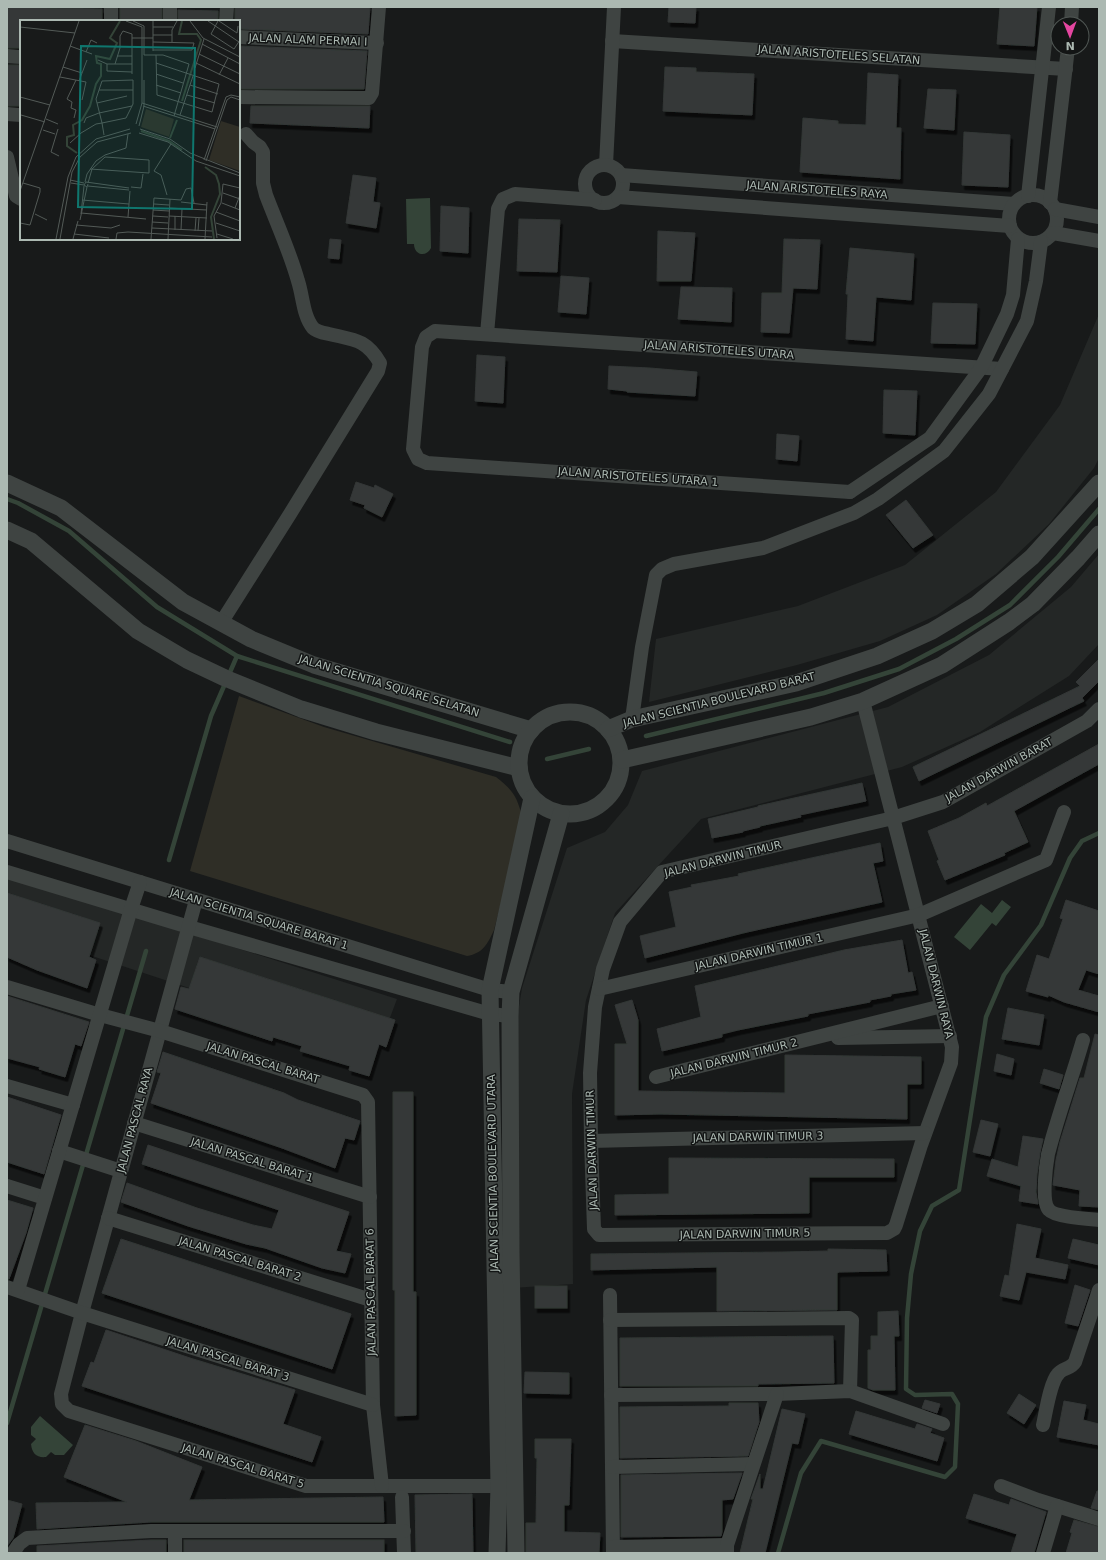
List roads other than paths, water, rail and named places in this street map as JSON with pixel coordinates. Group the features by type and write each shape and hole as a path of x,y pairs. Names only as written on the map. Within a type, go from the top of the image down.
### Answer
{"street":[{"path":"110,20 111,7"},
{"path":"170,7 170,20"},
{"path":"226,20 227,7"},
{"path":"240,97 367,99 372,93 379,7"},
{"path":"595,200 587,191 586,179 594,169 599,166 606,166 614,7"},
{"path":"1028,196 1049,7"},
{"name":"JALAN ALAM PERMAI I","path":"240,37 377,43"},
{"name":"JALAN ARISTOTELES SELATAN","path":"612,41 1066,69"},
{"path":"7,56 20,57"},
{"path":"1018,239 1033,244 1041,242 1048,239 1056,226 1057,217 1053,206 1067,56"},
{"path":"7,114 20,115"},
{"path":"221,623 370,385 378,371 380,363 374,353 364,343 322,333 313,328 307,318 298,281 266,195 263,183 263,152 260,147 246,134"},
{"path":"7,157 16,175 16,196 20,198"},
{"name":"JALAN ARISTOTELES RAYA","path":"606,166 612,167 621,175 1014,204"},
{"path":"618,197 623,186 621,175"},
{"path":"820,213 822,190"},
{"name":"JALAN ARISTOTELES RAYA","path":"487,334 498,209 503,199 515,194 595,200 607,203 618,197 1010,226"},
{"path":"854,513 850,492 930,438 981,368 1007,314 1013,295 1018,239 1010,226 1009,219 1010,211 1014,204 1020,199 1028,196 1040,197 1053,206 1099,217"},
{"path":"1053,233 1099,241"},
{"path":"632,719 642,647 656,575 662,569 674,564 763,548 854,513 878,499 944,451 990,394 1027,321 1036,281 1041,242"},
{"name":"JALAN ARISTOTELES UTARA","path":"427,463 418,459 413,449 422,347 426,337 435,331 1002,370"},
{"name":"JALAN ARISTOTELES UTARA 1","path":"427,463 850,492"},
{"name":"JALAN SCIENTIA SQUARE SELATAN","path":"7,483 61,508 183,602 251,639 314,665 531,730"},
{"name":"JALAN SCIENTIA BOULEVARD BARAT","path":"608,729 632,719 796,683 877,656 932,631 977,604 1032,557 1099,483"},
{"path":"7,530 31,541 138,631 187,660 225,678 301,709 376,732 519,768"},
{"path":"622,760 811,717 863,701 942,665 1009,622 1033,604 1099,534"},
{"name":"JALAN DARWIN RAYA","path":"863,701 952,1047 951,1063 925,1133 896,1225"},
{"name":"JALAN DARWIN BARAT","path":"893,818 943,802 1087,721 1099,709"},
{"path":"561,713 578,713 595,718 608,729 618,743 622,760 620,775 614,790 604,801 592,810 577,814 562,814 546,808 532,798 523,784 519,768 519,755 531,730 544,719 561,713"},
{"name":"JALAN SCIENTIA BOULEVARD UTARA","path":"497,1553 499,1486 490,990 532,798"},
{"name":"JALAN DARWIN TIMUR 1","path":"599,989 919,915 1046,860 1064,812"},
{"name":"JALAN SCIENTIA BOULEVARD UTARA","path":"516,1553 511,1238 511,992 562,814"},
{"name":"JALAN DARWIN TIMUR","path":"594,1229 590,1073 595,1007 603,969 620,922 662,872 893,818"},
{"name":"JALAN SCIENTIA SQUARE BARAT 1","path":"7,841 490,990 511,992"},
{"path":"7,872 189,927 490,1014 510,1016"},
{"path":"19,1291 45,1198 66,1154 73,1105 106,1017 131,909 140,882"},
{"name":"JALAN PASCAL RAYA","path":"62,1404 61,1394 82,1313 196,900"},
{"name":"JALAN PASCAL BARAT","path":"7,987 106,1017 160,1031 363,1095 366,1098"},
{"name":"JALAN DARWIN TIMUR 2","path":"656,1078 942,1006"},
{"name":"JALAN DARWIN TIMUR 2","path":"812,1039 950,1036"},
{"path":"1083,1040 1048,1155 1044,1198 1047,1208 1051,1212 1099,1220"},
{"path":"7,1086 73,1105"},
{"name":"JALAN PASCAL BARAT 6","path":"366,1098 368,1102 373,1405 382,1486"},
{"name":"JALAN PASCAL BARAT 1","path":"134,1123 370,1197"},
{"name":"JALAN DARWIN TIMUR 3","path":"591,1141 925,1133"},
{"path":"66,1154 121,1171"},
{"path":"7,1186 45,1198"},
{"name":"JALAN PASCAL BARAT 2","path":"108,1218 371,1300"},
{"name":"JALAN DARWIN TIMUR 5","path":"594,1229 597,1233 603,1236 887,1233 894,1229 896,1225"},
{"name":"JALAN PASCAL BARAT 3","path":"19,1291 82,1313 373,1405"},
{"path":"610,1295 613,1550 727,1549 753,1464 777,1394"},
{"path":"1043,1426 1054,1379 1059,1372 1073,1366 1098,1298"},
{"path":"610,1320 849,1318 852,1320 850,1391"},
{"path":"611,1395 777,1394 850,1391 943,1424"},
{"name":"JALAN PASCAL BARAT 5","path":"62,1404 70,1411 306,1486 499,1486"},
{"path":"612,1467 753,1464"},
{"path":"1002,1486 1057,1506 1099,1519"},
{"path":"402,1497 404,1553"},
{"path":"1043,1553 1057,1506"},
{"path":"13,1553 19,1544 27,1538 151,1531 404,1531"},
{"path":"175,1531 175,1553"}],"waterway":[{"path":"7,499 18,503 69,531 157,607 237,656 510,742"},
{"path":"646,736 824,693 899,669 956,639 1010,605 1058,557 1099,509"},
{"path":"169,860 211,716 237,656"},
{"path":"547,759 589,749"},
{"path":"778,1553 801,1473 821,1441 945,1477 955,1467 958,1404 952,1394 915,1395 906,1389 907,1318 911,1274 920,1231 932,1206 959,1190 986,1017 1004,975 1041,925 1070,858 1082,841 1099,833"},
{"path":"7,1423 146,951"}]}
